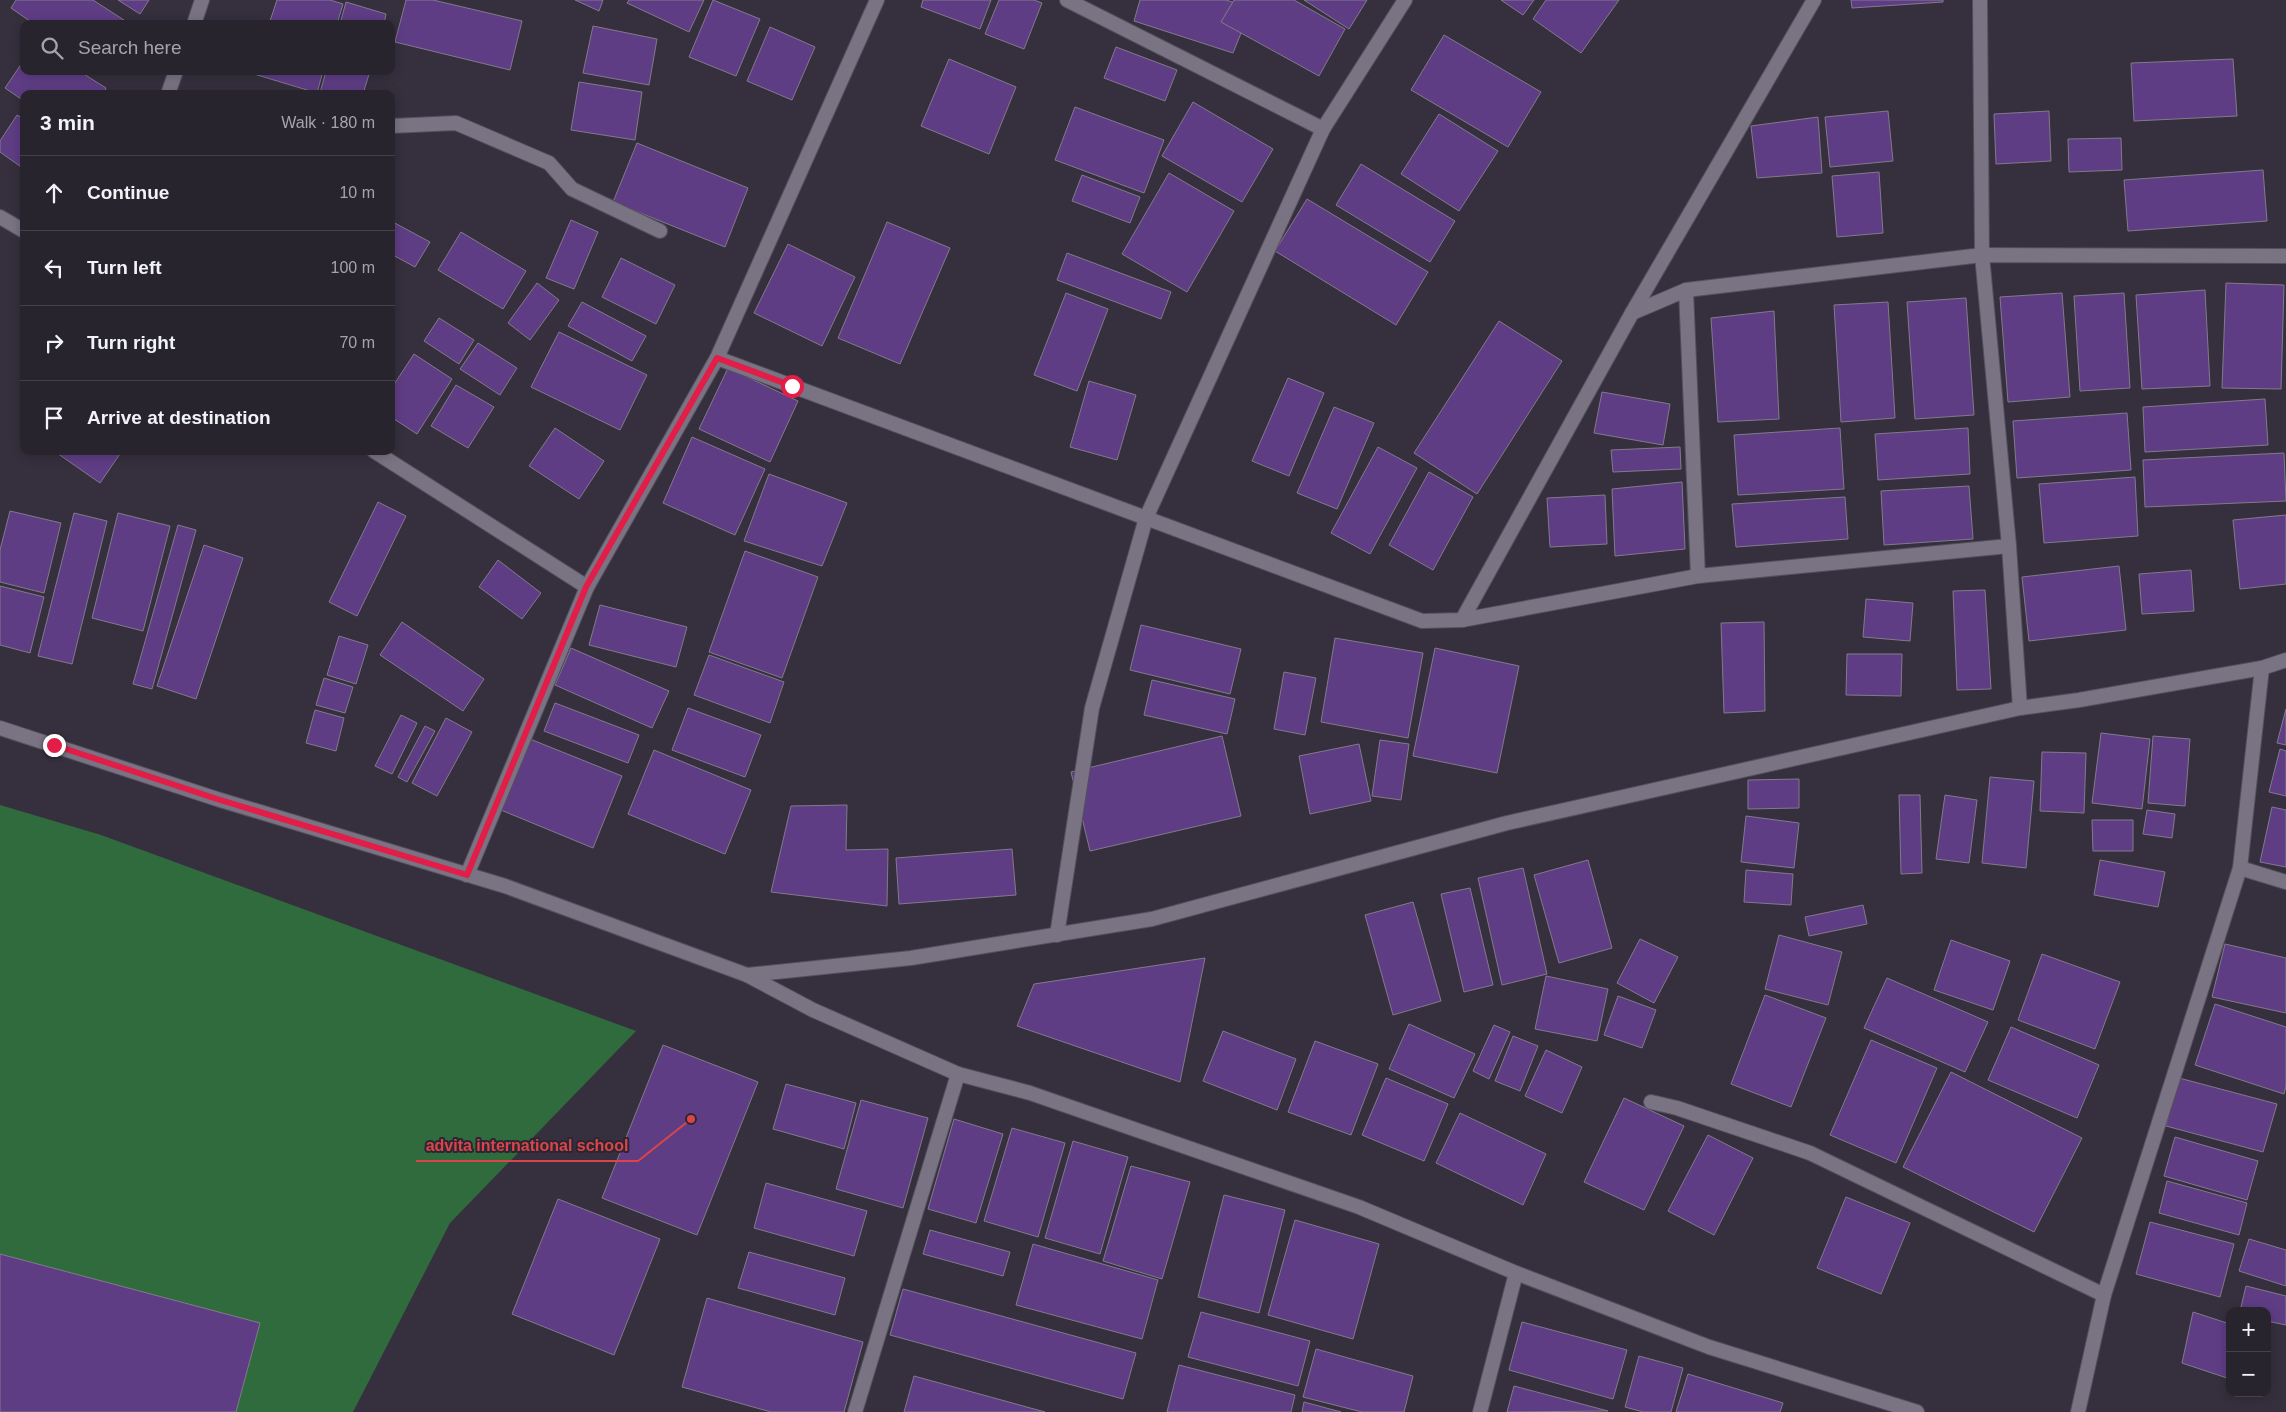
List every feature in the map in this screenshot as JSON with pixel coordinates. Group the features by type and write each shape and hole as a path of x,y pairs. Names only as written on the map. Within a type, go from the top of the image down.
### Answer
{"street":[{"path":"195,20 202,0"},
{"path":"467,875 586,587 717,358 877,0"},
{"path":"1067,0 1323,129"},
{"path":"1057,935 1092,708 1146,518 1323,129 1404,0"},
{"path":"1462,620 1632,313 1814,0"},
{"path":"1980,0 1982,255 2009,546 2020,708"},
{"path":"169,90 175,75"},
{"path":"395,126 456,123 549,163 572,189 660,231"},
{"path":"0,217 20,229"},
{"path":"1632,313 1686,290 1982,255 2286,256"},
{"path":"1686,290 1698,576"},
{"path":"717,358 1422,621 1462,620 1698,576 2009,546"},
{"path":"380,455 586,587"},
{"path":"747,975 911,958 1152,920 1507,823 2020,708 2080,700 2262,668 2286,660"},
{"path":"2078,1412 2104,1295 2240,868 2262,668"},
{"path":"0,728 217,799 505,886 747,975 814,1010 958,1074 1030,1093 1360,1207 1516,1273 1709,1347 1916,1412"},
{"path":"2240,868 2286,882"},
{"path":"855,1412 958,1074"},
{"path":"1651,1102 1677,1108 1810,1153 2104,1295"},
{"path":"1480,1412 1516,1273"}],"green space":[{"path":"0,805 101,835 636,1031 450,1223 353,1412 0,1412"}],"building":[{"path":"16,0 93,0 124,20 28,20 11,8"},
{"path":"118,0 149,0 140,14"},
{"path":"277,0 330,0 343,4 338,20 270,20"},
{"path":"406,0 433,0 522,21 510,70 395,42"},
{"path":"575,0 603,0 599,11"},
{"path":"629,0 704,0 689,32 627,3"},
{"path":"713,0 760,19 736,76 689,57"},
{"path":"923,0 991,0 980,29 921,7"},
{"path":"999,0 1034,0 1042,3 1024,49 985,34"},
{"path":"1140,0 1226,0 1251,8 1233,53 1134,21"},
{"path":"1234,0 1294,0 1345,29 1319,76 1221,22"},
{"path":"1304,0 1367,0 1349,29"},
{"path":"1501,0 1534,0 1523,15"},
{"path":"1546,0 1619,0 1581,53 1533,19"},
{"path":"1851,0 1943,0 1943,2 1852,8"},
{"path":"346,2 386,14 385,20 341,20"},
{"path":"593,26 657,39 649,85 583,73"},
{"path":"770,27 815,47 792,100 747,81"},
{"path":"1444,35 1541,92 1508,147 1411,90"},
{"path":"1116,47 1177,70 1165,101 1104,78"},
{"path":"949,59 1016,87 989,154 921,126"},
{"path":"2233,59 2237,116 2134,121 2131,63"},
{"path":"20,66 20,75 85,75 106,88 105,90 20,90 20,98 5,88"},
{"path":"257,75 322,75 318,90 307,90"},
{"path":"325,75 369,75 364,90 321,90"},
{"path":"579,82 642,92 635,140 571,130"},
{"path":"1193,102 1273,149 1242,202 1162,156"},
{"path":"1075,107 1164,140 1144,193 1055,160"},
{"path":"1888,111 1893,161 1830,167 1825,117"},
{"path":"2049,111 2051,161 1996,164 1994,114"},
{"path":"1439,114 1498,151 1459,211 1401,174"},
{"path":"17,115 20,117 20,166 0,152 0,141"},
{"path":"1818,117 1822,173 1757,178 1751,126"},
{"path":"2121,138 2122,170 2069,172 2068,139"},
{"path":"637,143 748,188 725,247 613,202"},
{"path":"1361,164 1455,221 1430,262 1336,205"},
{"path":"2263,170 2267,221 2128,231 2124,180"},
{"path":"1879,172 1883,233 1837,237 1832,176"},
{"path":"1169,173 1234,211 1187,292 1122,254"},
{"path":"1082,175 1140,197 1130,223 1072,201"},
{"path":"1307,199 1428,272 1396,325 1275,251"},
{"path":"571,220 598,232 574,289 546,278"},
{"path":"887,222 950,248 900,364 838,338"},
{"path":"395,223 430,242 415,267 395,256"},
{"path":"461,232 526,271 503,309 438,270"},
{"path":"788,244 855,277 822,346 754,313"},
{"path":"1067,253 1171,292 1161,319 1057,280"},
{"path":"621,258 675,285 656,324 602,297"},
{"path":"537,283 559,300 530,340 508,323"},
{"path":"2226,283 2284,285 2281,389 2222,388"},
{"path":"2205,290 2210,386 2142,389 2136,295"},
{"path":"1066,293 1108,309 1077,391 1034,375"},
{"path":"2062,293 2070,397 2008,402 2000,297"},
{"path":"2124,293 2130,388 2080,391 2074,296"},
{"path":"1966,298 1974,415 1915,419 1907,302"},
{"path":"582,302 646,336 632,361 568,326"},
{"path":"1888,302 1895,418 1841,422 1834,305"},
{"path":"1774,311 1779,419 1718,422 1711,318"},
{"path":"439,318 474,340 459,364 424,341"},
{"path":"1499,321 1562,361 1477,494 1414,453"},
{"path":"559,332 647,375 620,430 531,387"},
{"path":"478,343 517,368 500,395 460,369"},
{"path":"414,354 452,379 417,434 395,420 395,383"},
{"path":"728,368 798,401 770,462 699,429"},
{"path":"1288,378 1324,393 1289,476 1252,461"},
{"path":"1089,381 1136,395 1117,460 1070,447"},
{"path":"456,385 494,407 468,448 431,426"},
{"path":"1602,392 1670,404 1663,445 1594,433"},
{"path":"2265,399 2268,445 2145,452 2143,407"},
{"path":"1334,407 1374,423 1337,509 1297,493"},
{"path":"2127,413 2131,470 2017,478 2013,421"},
{"path":"555,428 604,461 579,499 529,466"},
{"path":"1840,428 1844,489 1738,495 1734,435"},
{"path":"1968,428 1970,474 1878,480 1875,434"},
{"path":"692,437 765,469 735,535 663,503"},
{"path":"1378,447 1417,468 1370,554 1331,533"},
{"path":"1680,447 1681,469 1613,472 1611,450"},
{"path":"2284,453 2286,501 2145,507 2143,460"},
{"path":"60,455 119,455 100,483"},
{"path":"1429,472 1473,497 1433,570 1389,545"},
{"path":"769,474 847,503 822,566 744,541"},
{"path":"2135,477 2138,536 2044,543 2039,484"},
{"path":"1682,482 1685,549 1615,556 1612,489"},
{"path":"1969,486 1973,539 1884,545 1881,491"},
{"path":"1605,495 1607,544 1550,547 1547,498"},
{"path":"1845,497 1848,539 1736,547 1732,504"},
{"path":"378,502 406,516 357,616 329,602"},
{"path":"10,511 61,523 44,593 0,582 0,550"},
{"path":"74,513 107,521 72,664 38,656"},
{"path":"118,513 170,526 143,631 92,618"},
{"path":"2286,515 2286,584 2240,589 2233,520"},
{"path":"178,525 196,530 152,689 133,684"},
{"path":"204,545 243,558 196,699 157,686"},
{"path":"745,551 818,577 782,678 709,652"},
{"path":"498,560 541,593 522,619 479,587"},
{"path":"2119,566 2126,630 2029,641 2022,577"},
{"path":"2191,570 2194,611 2142,614 2139,574"},
{"path":"0,586 44,597 30,653 0,645"},
{"path":"1985,590 1991,689 1957,690 1953,591"},
{"path":"1866,599 1913,603 1910,641 1863,637"},
{"path":"600,605 687,627 676,667 589,645"},
{"path":"402,622 484,679 463,711 380,655"},
{"path":"1764,622 1765,711 1724,713 1721,623"},
{"path":"1141,625 1241,649 1230,694 1130,670"},
{"path":"339,636 368,645 356,684 327,675"},
{"path":"1335,638 1423,653 1408,738 1321,722"},
{"path":"571,648 669,691 652,728 555,685"},
{"path":"1435,648 1519,666 1497,773 1413,756"},
{"path":"1847,654 1902,654 1901,696 1846,695"},
{"path":"709,655 784,682 770,723 694,695"},
{"path":"1284,672 1316,678 1305,735 1274,729"},
{"path":"324,678 353,687 345,713 316,705"},
{"path":"1152,680 1235,699 1227,734 1144,715"},
{"path":"555,703 639,735 628,763 544,731"},
{"path":"688,708 761,735 745,777 672,750"},
{"path":"2286,709 2286,745 2277,743"},
{"path":"315,710 344,718 336,751 306,743"},
{"path":"401,715 417,723 392,774 375,766"},
{"path":"446,718 472,732 437,796 412,783"},
{"path":"425,726 435,731 407,782 398,777"},
{"path":"2101,733 2150,739 2142,809 2092,803"},
{"path":"1222,736 1241,816 1090,851 1071,772"},
{"path":"2153,736 2190,739 2185,806 2148,803"},
{"path":"525,737 622,776 593,848 496,808"},
{"path":"1380,740 1409,744 1401,800 1372,796"},
{"path":"1359,744 1371,801 1310,814 1299,756"},
{"path":"2280,749 2286,751 2286,796 2269,792"},
{"path":"654,750 751,790 725,854 628,814"},
{"path":"2042,752 2086,753 2084,813 2040,811"},
{"path":"1990,777 2034,781 2026,868 1982,863"},
{"path":"1799,779 1799,808 1748,809 1748,780"},
{"path":"1899,795 1920,795 1922,873 1901,874"},
{"path":"1945,795 1977,800 1969,863 1936,859"},
{"path":"847,805 846,850 888,849 887,906 771,892 791,806"},
{"path":"2272,807 2286,810 2286,867 2260,862"},
{"path":"2147,810 2175,814 2172,838 2143,834"},
{"path":"1746,816 1799,823 1794,868 1741,862"},
{"path":"2092,820 2133,820 2133,851 2093,851"},
{"path":"1012,849 1016,895 899,904 896,858"},
{"path":"1588,860 1612,948 1559,963 1534,875"},
{"path":"2100,860 2165,872 2158,907 2094,895"},
{"path":"1523,868 1547,974 1502,985 1478,878"},
{"path":"1746,870 1793,874 1791,905 1744,902"},
{"path":"1470,888 1493,985 1464,992 1441,894"},
{"path":"1413,902 1441,1001 1393,1015 1365,915"},
{"path":"1863,905 1867,924 1809,936 1805,917"},
{"path":"1779,935 1842,952 1828,1005 1765,989"},
{"path":"1640,939 1678,957 1654,1003 1617,983"},
{"path":"1951,940 2010,961 1993,1010 1934,990"},
{"path":"2225,944 2286,958 2286,1013 2212,997"},
{"path":"2042,954 2120,982 2095,1049 2018,1020"},
{"path":"1205,958 1180,1082 1017,1026 1034,984"},
{"path":"1546,976 1608,989 1597,1041 1535,1029"},
{"path":"1887,978 1988,1022 1965,1072 1864,1028"},
{"path":"1765,995 1826,1018 1791,1107 1731,1084"},
{"path":"1618,996 1656,1010 1642,1048 1604,1035"},
{"path":"2215,1004 2286,1027 2286,1086 2284,1094 2195,1065"},
{"path":"1409,1024 1475,1054 1454,1098 1389,1069"},
{"path":"1494,1025 1510,1032 1489,1079 1473,1071"},
{"path":"2011,1027 2099,1065 2077,1118 1988,1080"},
{"path":"1223,1031 1296,1059 1277,1110 1203,1081"},
{"path":"1513,1036 1538,1046 1520,1091 1495,1081"},
{"path":"1871,1040 1937,1068 1896,1163 1830,1135"},
{"path":"1315,1041 1378,1064 1351,1135 1288,1112"},
{"path":"663,1045 758,1082 697,1235 602,1198"},
{"path":"1546,1050 1582,1067 1562,1113 1525,1096"},
{"path":"1951,1072 2082,1138 2034,1232 1903,1167"},
{"path":"1386,1078 1448,1104 1424,1161 1362,1135"},
{"path":"2179,1078 2277,1104 2263,1152 2166,1126"},
{"path":"786,1084 856,1103 844,1149 773,1129"},
{"path":"1624,1098 1684,1126 1644,1210 1584,1182"},
{"path":"861,1100 928,1118 903,1208 836,1189"},
{"path":"1460,1113 1546,1154 1523,1205 1436,1163"},
{"path":"954,1119 1003,1134 976,1223 928,1209"},
{"path":"1012,1128 1065,1143 1038,1237 984,1221"},
{"path":"1708,1135 1753,1158 1714,1235 1668,1211"},
{"path":"2175,1137 2258,1161 2247,1200 2164,1176"},
{"path":"1073,1141 1128,1157 1100,1254 1045,1238"},
{"path":"1131,1166 1190,1182 1162,1279 1103,1261"},
{"path":"2167,1181 2247,1203 2239,1235 2159,1213"},
{"path":"766,1183 867,1211 854,1256 754,1228"},
{"path":"1224,1195 1285,1210 1259,1313 1198,1297"},
{"path":"1846,1197 1910,1223 1881,1294 1817,1268"},
{"path":"558,1199 660,1239 614,1355 512,1314"},
{"path":"1295,1220 1379,1244 1353,1339 1268,1315"},
{"path":"2150,1222 2234,1244 2220,1297 2136,1274"},
{"path":"930,1230 1010,1252 1003,1276 923,1254"},
{"path":"2249,1239 2286,1250 2286,1286 2239,1271"},
{"path":"1033,1244 1158,1280 1142,1339 1016,1305"},
{"path":"749,1252 845,1278 835,1315 738,1288"},
{"path":"0,1254 260,1323 236,1412 0,1412"},
{"path":"2246,1286 2286,1296 2286,1325 2271,1322 2271,1307 2241,1307"},
{"path":"903,1289 1136,1353 1123,1399 890,1335"},
{"path":"707,1298 863,1342 844,1412 771,1412 682,1387"},
{"path":"1201,1312 1310,1341 1298,1386 1188,1357"},
{"path":"2193,1312 2226,1323 2226,1378 2182,1363"},
{"path":"1522,1322 1627,1350 1613,1399 1509,1370"},
{"path":"1316,1349 1413,1376 1404,1412 1362,1412 1303,1397"},
{"path":"1639,1356 1683,1368 1671,1412 1643,1412 1625,1407"},
{"path":"1179,1365 1295,1395 1291,1412 1167,1412"},
{"path":"1688,1374 1783,1403 1780,1412 1676,1412"},
{"path":"914,1376 1045,1412 904,1412"},
{"path":"1514,1386 1608,1411 1507,1412"},
{"path":"1304,1402 1341,1412 1302,1412"}],"place":[{"name":"advita international school","path":"691,1119"}],"route":[{"path":"54,745 217,799 467,875 586,587 717,358 792,386"}]}
